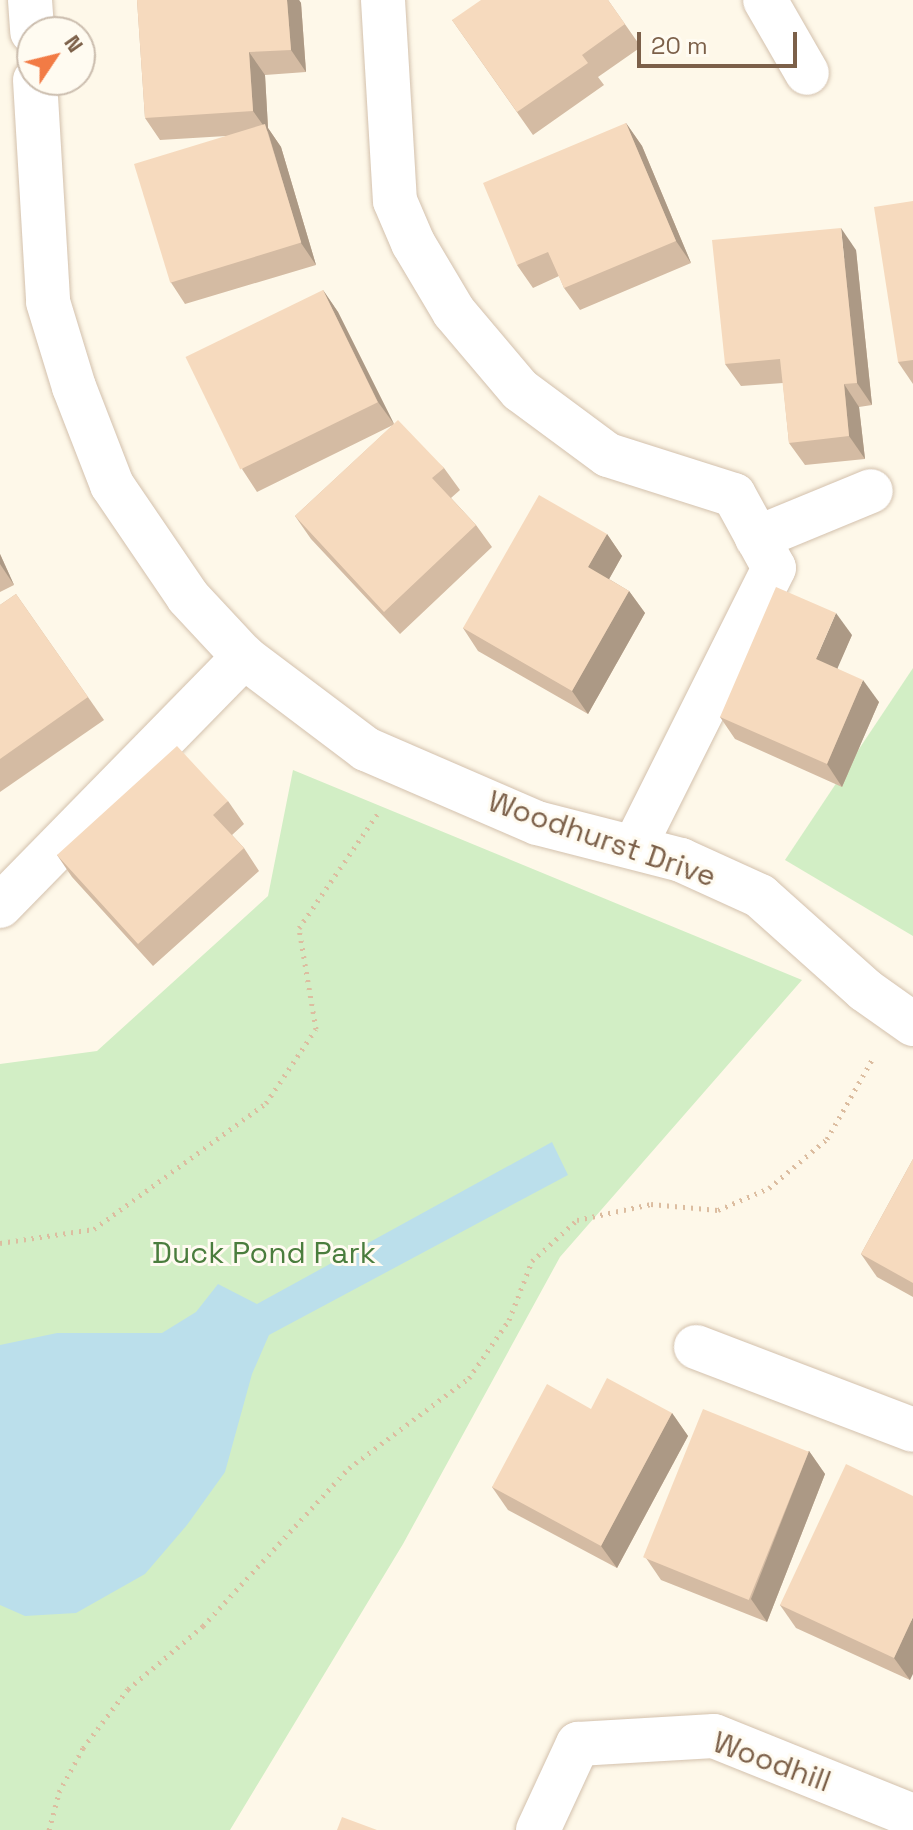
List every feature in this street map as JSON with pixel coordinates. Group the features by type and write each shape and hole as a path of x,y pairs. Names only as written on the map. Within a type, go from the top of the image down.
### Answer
{"street":[{"path":"383,0 395,201 413,243 454,312 520,390 608,455 734,495 774,568 634,847"},
{"path":"765,0 807,73"},
{"name":"Woodhurst Drive","path":"36,96 48,302 74,387 112,485 188,597 244,657 366,749 537,823 681,860 760,896 865,990 913,1024"},
{"path":"757,538 871,491"},
{"path":"0,906 244,657"},
{"path":"696,1347 913,1430"},
{"name":"Woodhill","path":"538,1830 578,1744 714,1736 913,1816"}],"path":[{"path":"0,1243 94,1229 266,1103 316,1029 299,928 409,768"},
{"path":"49,1830 59,1792 83,1748 128,1689 203,1626 349,1468 469,1378 509,1320 532,1261 577,1220 651,1204 718,1210 769,1188 827,1139 874,1057"}],"green space":[{"path":"913,668 913,936 785,860"},
{"name":"Duck Pond Park","path":"293,770 802,980 560,1257 403,1544 230,1830 0,1830 0,1064 97,1051 268,896"}],"water":[{"path":"552,1142 568,1175 269,1335 252,1374 225,1472 187,1525 145,1574 76,1613 25,1616 0,1605 0,1345 57,1333 162,1333 196,1312 218,1284 257,1304"}],"building":[{"path":"137,0 287,0 291,50 249,52 253,111 145,118"},
{"path":"481,0 608,0 625,24 582,55 588,63 517,112 452,20"},
{"path":"626,123 676,241 564,288 548,252 517,265 483,183"},
{"path":"265,124 301,243 170,283 134,164"},
{"path":"913,201 913,360 898,362 874,207"},
{"path":"841,228 857,383 844,384 849,436 789,443 780,359 725,364 712,240"},
{"path":"323,290 378,402 240,469 185,357"},
{"path":"398,420 444,468 432,478 476,525 384,612 295,516"},
{"path":"539,495 607,534 588,567 629,591 572,691 463,628"},
{"path":"776,587 836,613 816,659 863,680 827,764 720,717"},
{"path":"16,594 88,697 0,759 0,605"},
{"path":"177,746 228,801 213,815 244,848 138,944 57,855"},
{"path":"913,1159 913,1283 861,1254"},
{"path":"607,1378 672,1413 601,1546 492,1487 547,1384 591,1409"},
{"path":"703,1409 809,1452 749,1600 643,1557"},
{"path":"846,1464 913,1496 913,1617 894,1658 780,1605"},
{"path":"342,1817 377,1830 337,1830"}]}
